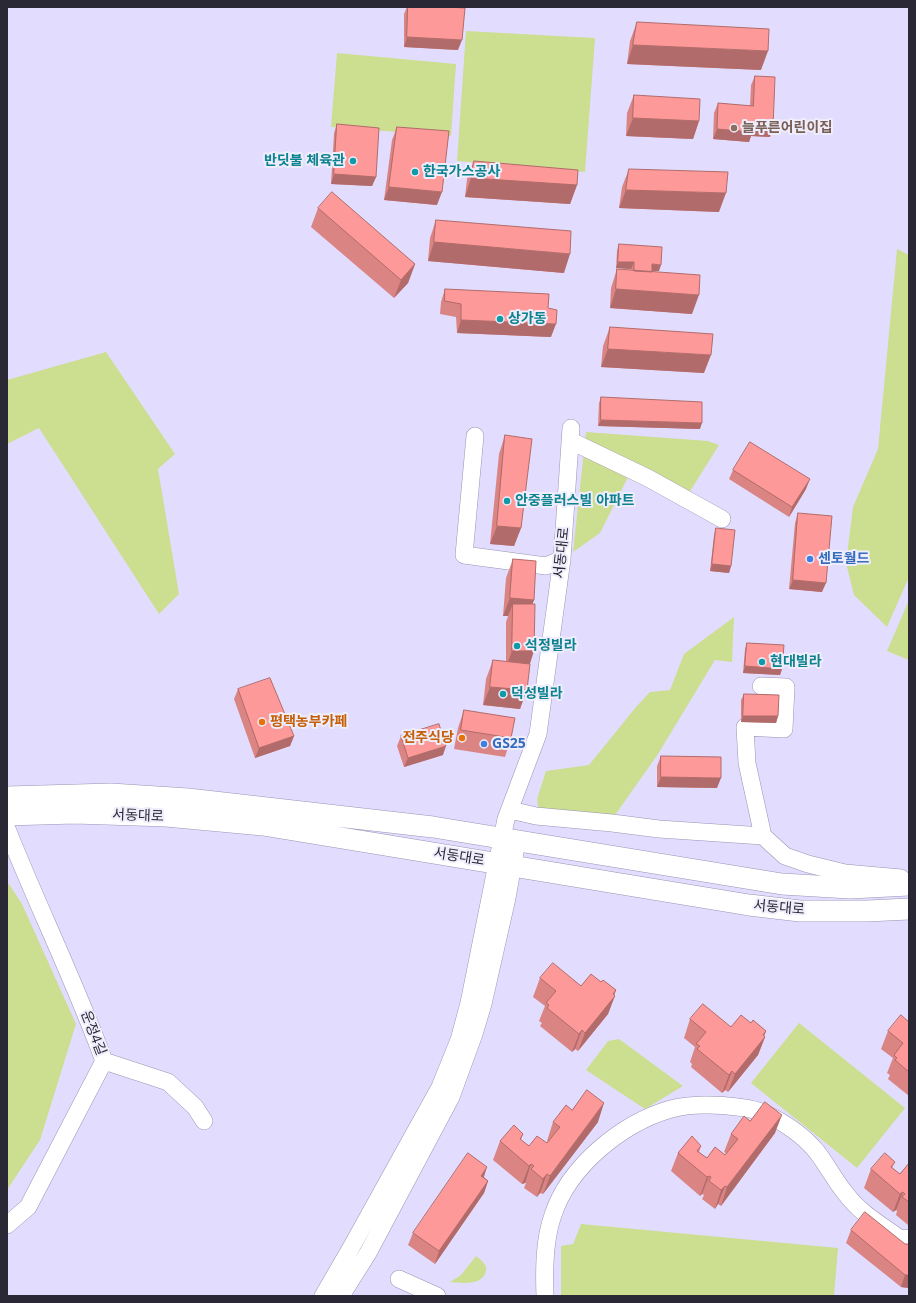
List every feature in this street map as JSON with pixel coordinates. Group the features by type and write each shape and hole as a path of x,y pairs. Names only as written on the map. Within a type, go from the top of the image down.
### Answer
{"main road":[{"name":"서동대로","path":"7,797 111,794 188,799 433,827 782,884 850,888 909,885"},
{"name":"서동대로","path":"7,816 75,813 159,816 263,825 506,864 658,891 757,906 800,910 867,911 909,908"}],"street":[{"name":"서동대로","path":"510,840 506,818 538,734 562,559 571,434 722,519"},
{"path":"475,436 464,555 546,566 562,559"},
{"path":"761,686 786,687 784,729 745,727 747,763 763,836 785,856 808,864 845,873 909,879"},
{"path":"510,810 536,816 659,829 763,836"},
{"name":"운정4길","path":"7,829 89,1019 104,1061 28,1206 7,1225"},
{"path":"341,1296 368,1253 451,1097 472,1041 483,1004 510,840"},
{"path":"323,1296 440,1087 459,1040 506,864"},
{"path":"104,1061 168,1082 195,1107 204,1121"},
{"path":"546,1296 545,1281 547,1239 553,1214 563,1193 577,1173 599,1149 643,1119 672,1109 707,1104 744,1108 765,1113 792,1129 805,1139 817,1152 846,1194 860,1210 899,1238 909,1238"},
{"path":"399,1279 437,1296"}],"green space":[{"path":"466,31 595,38 585,172 457,161"},
{"path":"337,53 456,64 451,136 331,127"},
{"path":"897,249 909,255 909,577 887,627 854,595 846,563 853,507 878,449"},
{"path":"106,352 175,454 158,469 179,594 159,614 39,428 7,444 7,380"},
{"path":"586,432 708,441 719,445 689,493 635,463 600,533 573,552"},
{"path":"909,600 909,660 887,651"},
{"path":"734,617 732,662 715,660 658,754 613,818 539,812 537,799 546,771 589,765 650,692 670,690 684,654"},
{"path":"9,884 22,904 76,1024 40,1140 7,1190 7,885"},
{"path":"799,1023 905,1108 857,1168 751,1083"},
{"path":"619,1039 683,1086 645,1109 586,1070 608,1041"},
{"path":"581,1224 838,1248 834,1296 561,1296 561,1246 573,1244"},
{"path":"476,1256 486,1266 486,1271 481,1279 471,1282 450,1282 461,1275"}],"building":[{"path":"408,7 465,8 462,40 407,37"},
{"path":"637,22 769,29 768,51 633,45"},
{"path":"755,76 775,77 773,127 753,127 752,132 717,129 718,103 753,106"},
{"path":"634,95 700,99 699,121 633,118"},
{"name":"반딧불 체육관","path":"337,124 379,128 376,177 334,174"},
{"name":"한국가스공사","path":"397,127 449,131 442,192 389,187"},
{"path":"474,161 578,170 577,185 471,178"},
{"path":"629,169 728,172 726,193 626,190"},
{"path":"332,192 415,264 401,280 318,208"},
{"path":"436,220 571,231 570,254 434,242"},
{"path":"619,244 662,247 661,265 652,264 652,272 634,271 634,262 618,262"},
{"path":"617,269 700,275 699,295 616,289"},
{"path":"445,289 549,294 548,308 557,310 556,324 461,320 461,304 445,301"},
{"path":"610,327 713,334 711,355 608,349"},
{"path":"601,397 702,402 702,423 601,420"},
{"name":"안중플러스빌 아파트","path":"505,435 532,439 521,528 497,526"},
{"path":"750,442 810,479 792,507 733,470"},
{"path":"798,513 832,516 826,583 793,580"},
{"path":"716,528 735,530 731,566 712,564"},
{"path":"513,559 536,561 534,600 510,598"},
{"path":"513,604 535,604 534,651 512,651"},
{"name":"현대빌라","path":"747,643 784,645 782,669 745,666"},
{"path":"493,660 530,664 527,690 490,687"},
{"name":"평택농부카페","path":"270,678 294,736 259,748 238,689"},
{"name":"현대빌라","path":"744,694 779,695 778,716 743,716"},
{"path":"464,710 515,718 511,738 461,730"},
{"path":"439,724 446,746 408,758 401,736"},
{"path":"661,756 721,757 721,778 661,777"},
{"path":"553,963 581,986 591,974 601,982 603,980 616,990 613,994 615,996 585,1033 582,1030 579,1034 547,1008 549,1005 546,1003 556,991 540,978"},
{"path":"703,1004 731,1027 741,1015 751,1023 753,1020 766,1031 763,1035 765,1037 735,1074 732,1071 729,1075 697,1049 700,1046 696,1044 706,1032 690,1019"},
{"path":"901,1015 909,1022 909,1072 895,1060 897,1058 894,1055 903,1043 888,1031"},
{"path":"587,1090 604,1103 550,1176 547,1174 543,1179 531,1169 534,1166 531,1164 529,1166 500,1141 514,1125 523,1134 520,1139 529,1146 537,1136 547,1143 560,1127 553,1122 566,1105 572,1110"},
{"path":"765,1102 782,1115 727,1187 725,1186 721,1190 709,1181 711,1177 707,1177 678,1153 692,1136 701,1146 697,1151 707,1158 715,1147 725,1155 738,1139 731,1134 744,1116 750,1121"},
{"path":"468,1153 487,1167 481,1176 488,1181 439,1251 413,1233"},
{"path":"885,1153 895,1162 891,1167 900,1174 909,1163 909,1202 902,1197 905,1194 903,1192 900,1194 871,1169"},
{"path":"865,1212 905,1244 909,1244 909,1275 905,1275 851,1230"}],"place":[{"name":"늘푸른어린이집","path":"734,128"},
{"name":"반딧불 체육관","path":"353,161"},
{"name":"한국가스공사","path":"415,172"},
{"name":"상가동","path":"500,319"},
{"name":"안중플러스빌 아파트","path":"507,501"},
{"name":"센토월드","path":"810,559"},
{"name":"석정빌라","path":"517,646"},
{"name":"현대빌라","path":"762,662"},
{"name":"덕성빌라","path":"503,694"},
{"name":"평택농부카페","path":"262,722"},
{"name":"전주식당","path":"462,738"},
{"name":"GS25","path":"484,744"}]}
